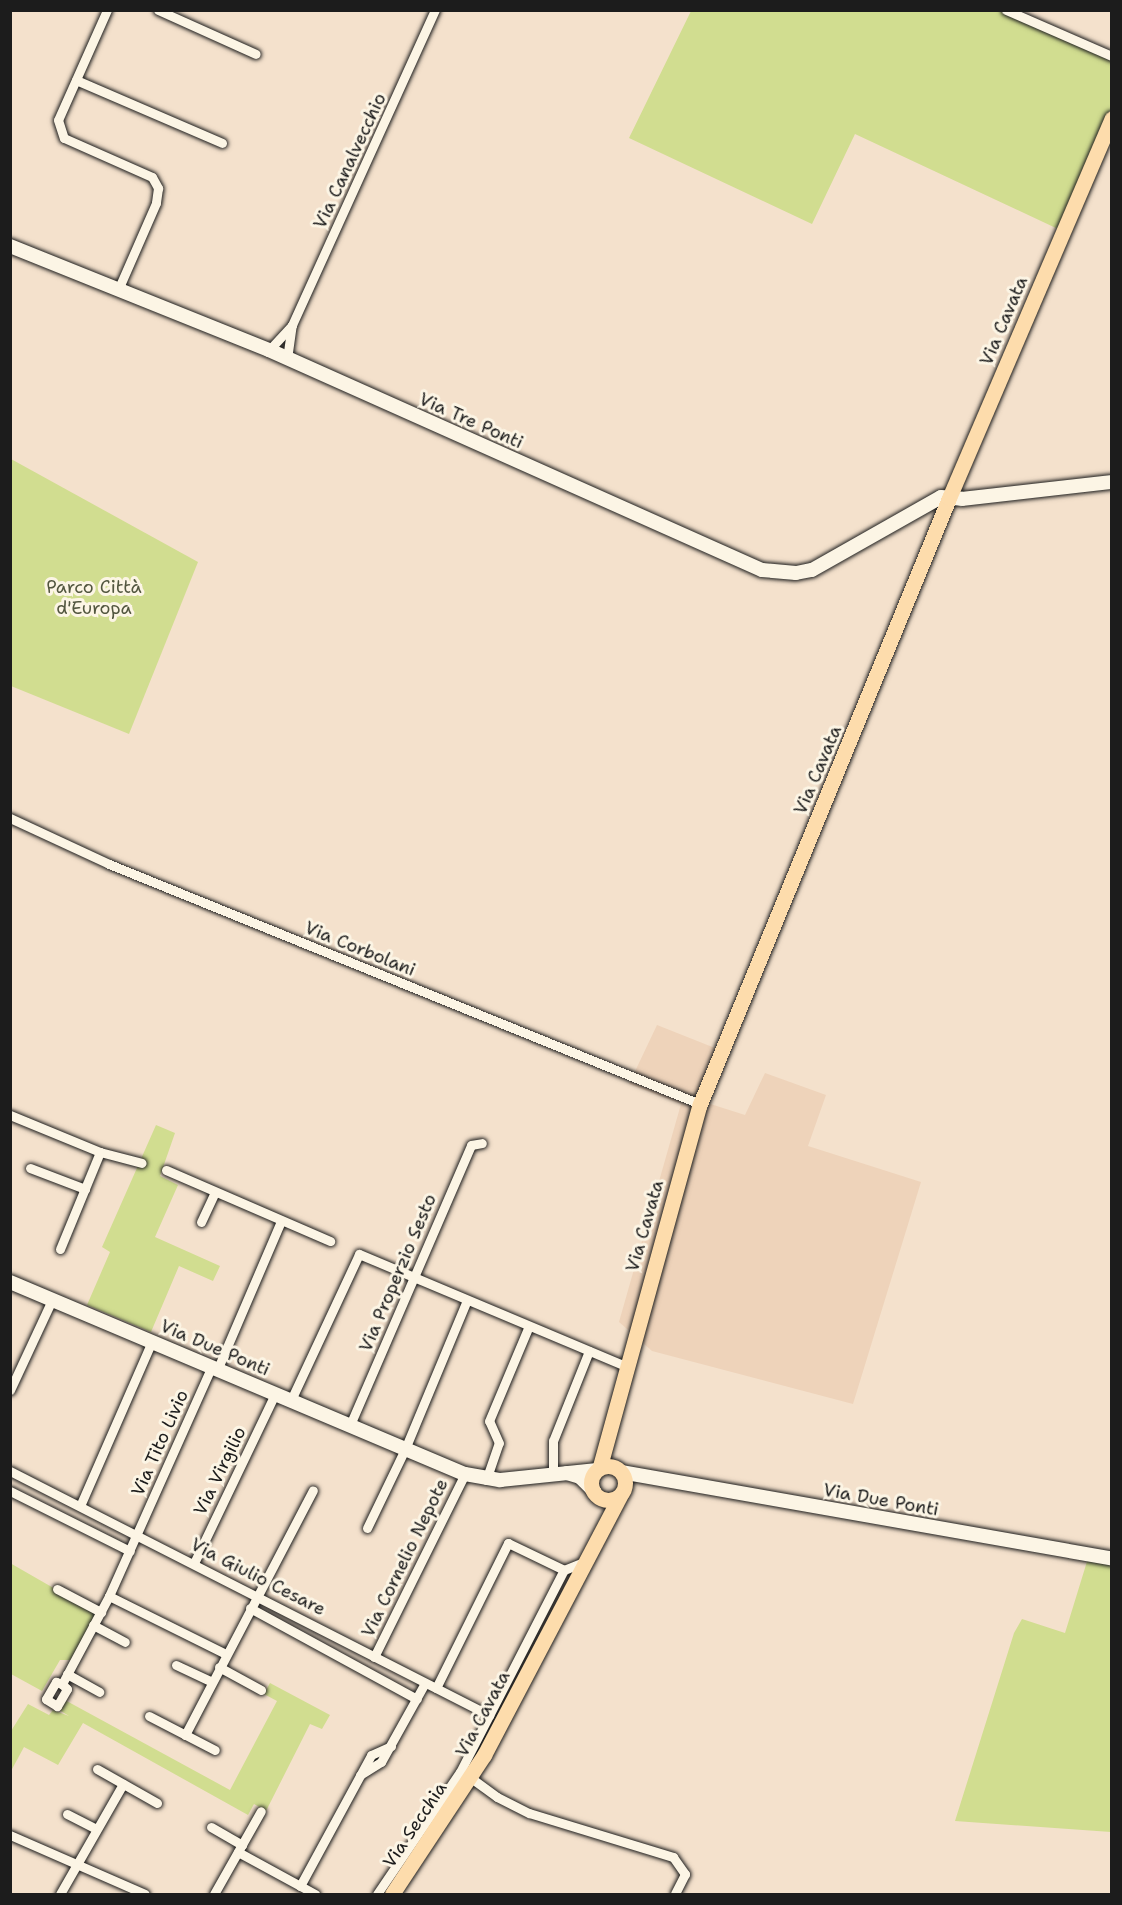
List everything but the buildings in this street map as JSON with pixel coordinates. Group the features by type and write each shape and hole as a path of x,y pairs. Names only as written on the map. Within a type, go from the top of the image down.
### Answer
{"main road":[{"name":"Via Cavata","path":"471,1778 599,1531 613,1476 604,1451 700,1104 943,514 1112,118"},
{"name":"Via Cavata","path":"599,1531 597,1494 613,1476"},
{"path":"597,1494 608,1500 613,1476"},
{"name":"Via Secchia","path":"392,1894 471,1778"}],"street":[{"path":"108,10 58,120 64,138 152,177 158,188 156,203 118,291"},
{"path":"158,10 256,54"},
{"name":"Via Canalvecchio","path":"287,359 292,325 435,10"},
{"path":"1006,10 1112,56"},
{"path":"76,80 222,143"},
{"name":"Via Tre Ponti","path":"10,246 269,350 762,570 796,573 812,570 953,491 996,495 1112,482"},
{"name":"Via Canalvecchio","path":"269,350 292,325"},
{"path":"912,513 943,514"},
{"name":"Via Corbolani","path":"10,818 109,864 700,1104"},
{"path":"10,1115 100,1152 142,1163"},
{"name":"Via Properzio Sesto","path":"350,1425 471,1145 482,1143"},
{"path":"60,1249 100,1152"},
{"path":"30,1168 85,1189"},
{"path":"166,1170 330,1241"},
{"path":"201,1222 214,1192"},
{"name":"Via Tito Livio","path":"62,1684 110,1596 281,1221"},
{"path":"291,1400 359,1254 626,1366"},
{"name":"Via Due Ponti","path":"10,1282 465,1474 486,1480 558,1472 613,1476 644,1475 1112,1559"},
{"path":"10,1390 52,1300"},
{"path":"367,1528 405,1449 467,1300"},
{"path":"486,1480 499,1443 489,1421 529,1326"},
{"path":"80,1506 152,1341"},
{"path":"589,1351 553,1441 558,1472 580,1477 597,1494"},
{"name":"Via Virgilio","path":"194,1563 275,1394"},
{"name":"Via Giulio Cesare","path":"10,1471 256,1594 489,1715"},
{"name":"Via Cornelio Nepote","path":"374,1657 465,1474"},
{"path":"185,1735 256,1594 313,1490"},
{"path":"10,1491 130,1551"},
{"path":"436,1688 508,1543 564,1570"},
{"path":"377,1894 460,1772 564,1570 584,1562"},
{"path":"57,1589 101,1612"},
{"path":"110,1596 226,1654"},
{"name":"Via Giulio Cesare","path":"250,1608 417,1699"},
{"path":"93,1625 125,1642"},
{"path":"176,1665 212,1681"},
{"path":"219,1667 261,1690"},
{"path":"67,1674 99,1692"},
{"path":"300,1886 360,1774 371,1771 391,1746 425,1683"},
{"path":"149,1716 215,1750"},
{"path":"97,1769 157,1803"},
{"name":"Via Cavata","path":"471,1778 497,1797 529,1813 673,1857 685,1874 675,1894"},
{"path":"60,1894 123,1784"},
{"path":"214,1894 261,1811"},
{"path":"68,1814 96,1829"},
{"path":"211,1827 240,1848 315,1894"},
{"path":"10,1834 76,1863 124,1890 145,1894"}],"shaded area":[{"path":"657,1025 720,1050 701,1101 745,1115 765,1073 826,1095 808,1146 921,1182 853,1404 652,1351 619,1322 681,1104 629,1084"}],"green space":[{"path":"691,11 1006,11 1111,57 1111,108 1058,229 855,134 812,224 629,138"},
{"name":"Parco Città d'Europa","path":"11,459 198,562 129,734 11,686"},
{"path":"156,1125 175,1133 160,1176 178,1185 155,1237 220,1266 213,1281 179,1266 151,1332 87,1305 110,1252 102,1247"},
{"path":"1089,1555 1111,1560 1111,1832 955,1821 1014,1633 1022,1619 1065,1633"},
{"path":"10,1563 97,1613 70,1660 60,1660 42,1691 11,1674"},
{"path":"270,1683 330,1715 322,1729 310,1724 266,1811 254,1804 248,1815 83,1723 58,1765 24,1747 11,1771 11,1731 28,1704 49,1715 53,1710 69,1716 56,1708 63,1699 230,1790 277,1701 264,1694"}]}
